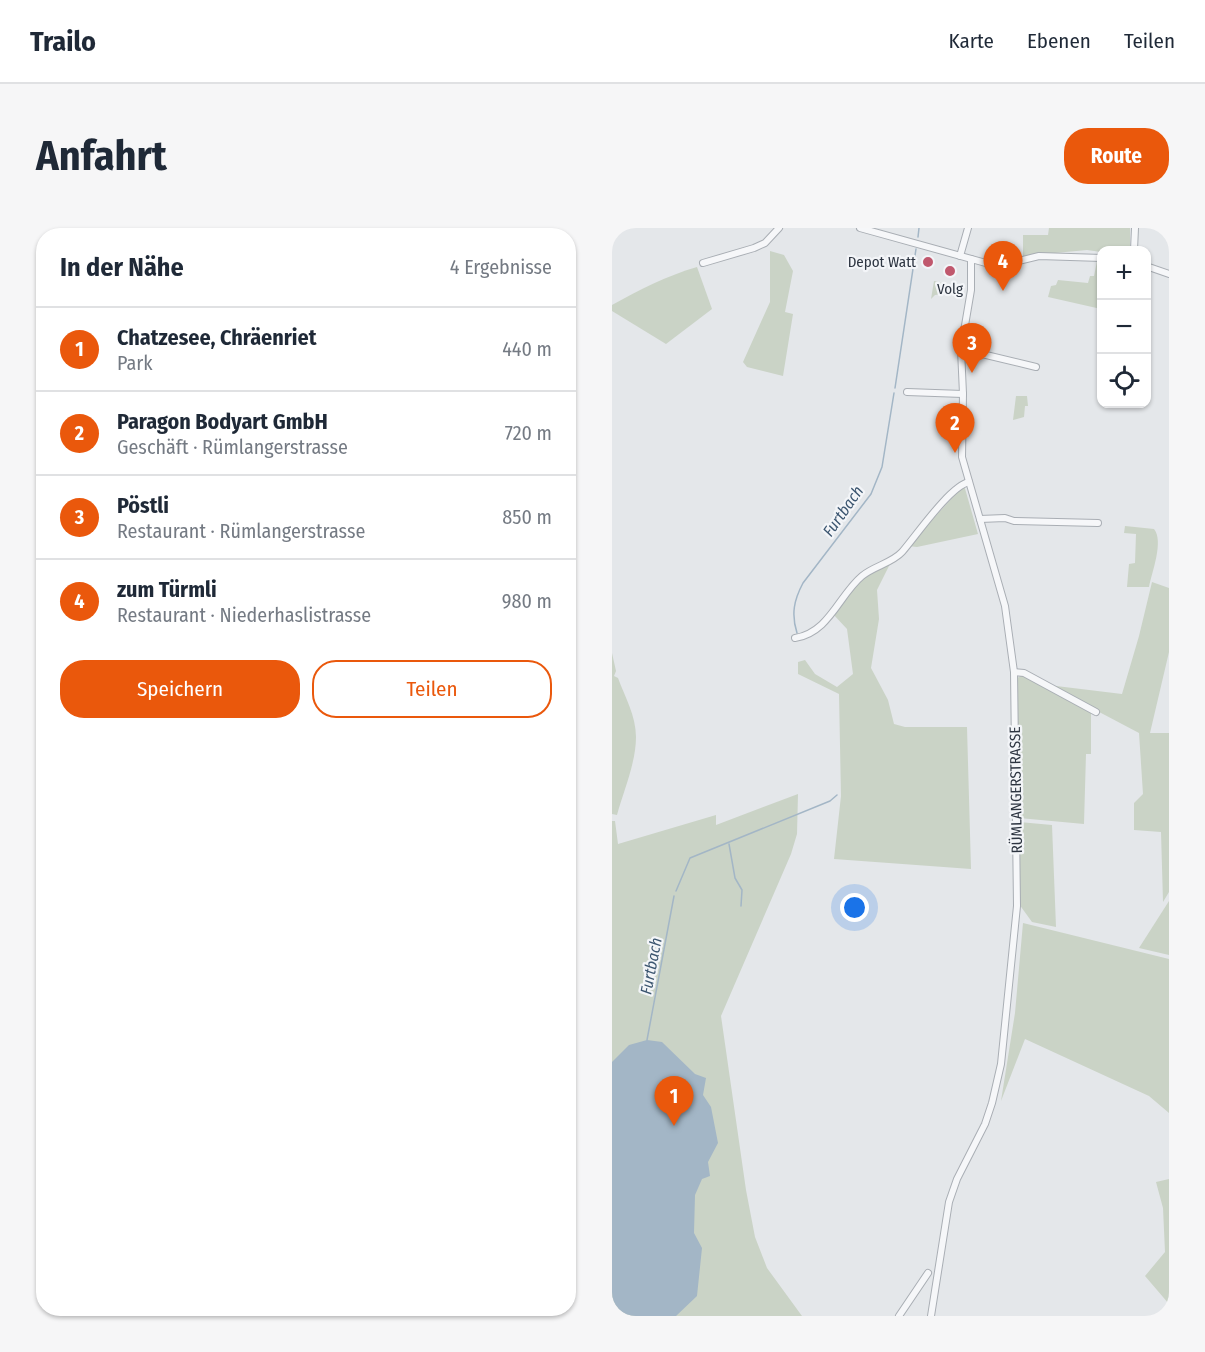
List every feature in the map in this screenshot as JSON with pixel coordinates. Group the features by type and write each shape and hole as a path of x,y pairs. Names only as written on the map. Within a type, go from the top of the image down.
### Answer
{"street":[{"path":"703,263 765,243 779,228"},
{"path":"860,228 993,265 1039,256 1097,258"},
{"path":"960,256 968,228"},
{"path":"1134,246 1135,228"},
{"name":"RÜMLANGERSTRASSE","path":"931,1316 949,1202 957,1179 985,1124 1001,1064 1017,906 1014,672 1008,617 962,450 961,349 971,290 970,259"},
{"path":"1151,268 1169,274"},
{"path":"961,349 1036,367"},
{"path":"907,392 963,394"},
{"path":"795,638 811,633 821,626 860,578 879,564 899,554 943,503 961,485 969,482"},
{"path":"980,519 1005,518 1012,521 1098,524"},
{"path":"1014,672 1024,673 1096,712"},
{"path":"899,1316 928,1273"}],"shaded area":[{"path":"1049,228 1130,228 1130,246 1097,246 1097,251 1087,250 1023,256 1023,235 1048,235"},
{"path":"770,251 784,255 793,271 785,312 793,314 783,376 747,367 743,362 770,302"},
{"path":"1097,261 1097,308 1048,297 1051,286 1056,285 1058,280 1088,283 1090,276 1094,276"},
{"path":"697,267 712,309 666,344 612,311 612,305 632,294"},
{"path":"934,281 951,285 951,289 931,299"},
{"path":"1016,396 1027,396 1028,406 1025,406 1024,417 1013,420"},
{"path":"964,485 978,534 917,547 908,546"},
{"path":"1125,526 1154,529 1157,534 1158,549 1149,587 1127,587 1129,564 1135,563 1136,534 1124,533"},
{"path":"892,560 877,590 879,619 871,668 888,700 894,724 905,727 967,727 971,869 834,859 841,796 839,694 798,674 798,662 805,660 815,674 837,687 853,674 847,629 833,614 861,579"},
{"path":"1152,582 1169,588 1169,652 1150,733 1169,733 1169,892 1163,902 1161,832 1134,830 1134,803 1143,794 1139,733 1048,685 1122,694"},
{"path":"612,653 616,671 614,676 618,678 630,707 636,737 632,766 617,815 612,814"},
{"path":"1022,675 1091,710 1091,754 1086,754 1084,824 1019,818 1016,679"},
{"path":"798,794 797,834 791,854 721,1016 755,1237 767,1268 802,1316 612,1316 612,821 615,821 618,844 716,815 716,825"},
{"path":"1019,822 1052,825 1056,927 1032,922 1019,904"},
{"path":"1169,901 1169,955 1139,948"},
{"path":"1023,923 1169,959 1169,1113 1149,1096 1025,1039 1001,1101 1015,1013"},
{"path":"1169,1179 1169,1304 1145,1276 1165,1252 1163,1208 1156,1182"}],"water":[{"path":"647,1040 662,1042 695,1074 706,1078 703,1095 711,1107 718,1143 708,1162 710,1176 702,1179 695,1195 694,1233 702,1248 697,1296 676,1316 612,1316 612,1062 629,1045"}],"waterway":[{"name":"Furtbach","path":"918,237 919,228"},
{"name":"Furtbach","path":"895,388 916,249"},
{"name":"Furtbach","path":"797,633 794,607 803,583 871,494 882,467 894,393"},
{"name":"Furtbach","path":"676,891 690,858 830,801 837,795"},
{"path":"729,844 735,878 742,890 741,906"},
{"name":"Furtbach","path":"647,1040 674,896"}],"place":[{"name":"Depot Watt","path":"928,262"},
{"name":"Volg","path":"950,271"},
{"name":"zum Türmli","path":"1003,291"},
{"name":"Pöstli","path":"972,373"},
{"name":"Paragon Bodyart GmbH","path":"955,453"},
{"name":"Chatzesee, Chräenriet","path":"674,1126"}]}
